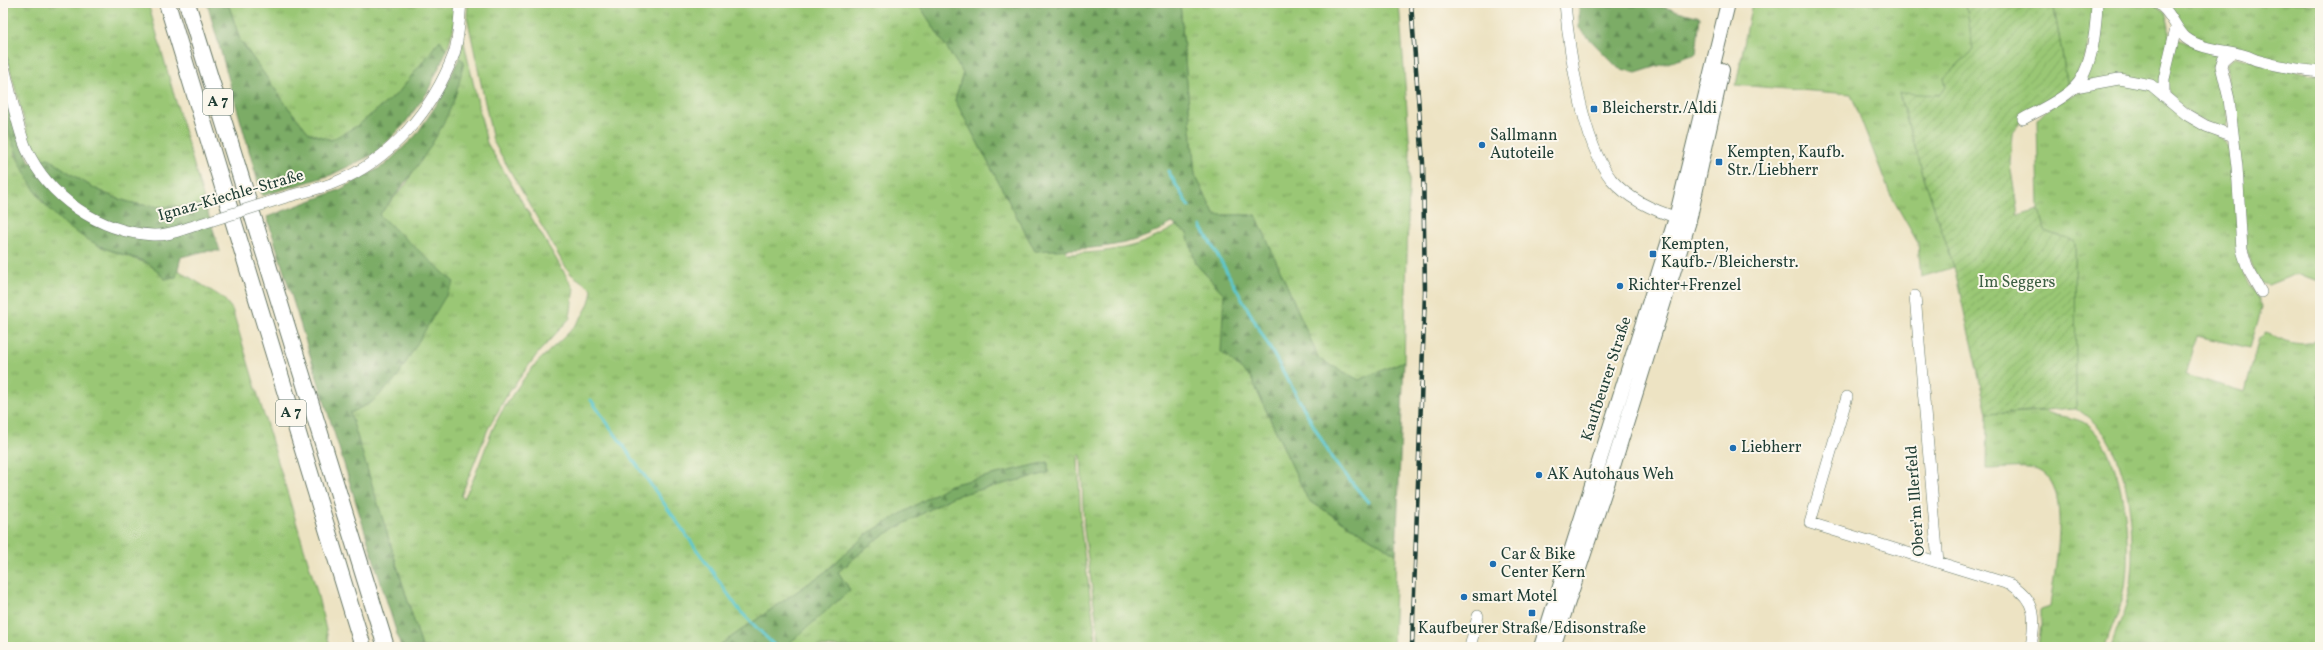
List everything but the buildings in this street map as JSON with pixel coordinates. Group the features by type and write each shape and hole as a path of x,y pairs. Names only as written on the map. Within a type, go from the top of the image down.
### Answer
{"highway":[{"name":"A 7","path":"167,3 363,647"},
{"name":"A 7","path":"187,3 386,647"}],"main road":[{"name":"Kaufbeurer Straße","path":"1553,647 1614,463 1683,219 1728,3"},
{"name":"Kaufbeurer Straße","path":"1541,647 1705,154 1736,3"}],"street":[{"name":"Ignaz-Kiechle-Straße","path":"3,63 26,147 39,171 54,191 83,213 102,223 132,232 153,235 167,234 336,182 380,158 410,128 434,94 454,53 461,3"},
{"path":"1564,3 1570,55 1593,146 1612,179 1640,203 1683,219"},
{"path":"2075,87 2086,66 2094,40 2097,3"},
{"path":"2157,3 2161,5 2176,28 2187,39 2202,45 2296,70 2320,72"},
{"path":"2164,96 2164,79 2176,28"},
{"path":"2231,53 2223,60 2221,66 2228,99 2231,135 2236,167 2242,250 2248,269 2261,292"},
{"path":"2023,119 2075,87 2100,81 2119,79 2151,85 2188,115 2206,126 2231,135"},
{"name":"Ober'm Illerfeld","path":"1847,397 1810,523 1938,562 1915,296"},
{"path":"1938,562 1992,577 2022,591 2034,611 2031,647"},
{"path":"1470,647 1478,616"}],"green space":[{"path":"3,3 148,3 205,204 180,207 159,207 121,200 86,183 48,158 40,160 31,146 3,44"},
{"path":"207,3 228,3 240,40 287,106 309,133 331,140 357,126 398,93 440,40 447,50 427,93 403,126 376,153 331,175 262,196"},
{"path":"228,3 457,3 456,20 447,50 440,41 398,93 357,126 332,140 309,133 287,106 240,40"},
{"path":"468,3 918,3 963,73 955,100 1035,251 1066,249 1067,254 1097,252 1124,248 1150,240 1176,226 1187,233 1196,264 1224,294 1222,352 1251,378 1308,500 1396,554 1393,647 1100,647 1084,530 1081,455 1078,456 1081,530 1097,647 785,647 850,590 838,572 875,540 954,496 1048,473 1048,462 950,485 867,534 825,572 717,647 422,647 350,413 372,402 379,215 407,183 464,61 459,58 463,38 487,143 574,289 570,318 538,353 507,395 488,429 461,496 464,498 476,473 492,431 504,408 529,372 576,324 584,313 589,302 592,289 571,274 563,263 493,141 467,16"},
{"path":"918,3 1180,3 1195,175 1215,215 1256,215 1319,359 1359,380 1404,361 1396,554 1308,500 1251,378 1221,352 1224,294 1196,264 1187,233 1172,223 1139,239 1122,243 1089,248 1035,251 955,100 963,73"},
{"path":"1180,3 1399,3 1410,150 1404,361 1359,380 1319,359 1256,215 1215,215 1195,175"},
{"path":"1579,3 1648,3 1700,17 1696,54 1636,73 1618,68 1579,28"},
{"path":"1752,3 1966,3 1974,49 1944,78 1946,87 1939,95 1899,94 1924,177 1954,267 1921,277 1918,243 1890,194 1851,94 1736,85"},
{"name":"Im Seggers","path":"1966,3 2053,3 2068,87 2023,119 2012,133 2010,164 2018,215 2039,209 2044,231 2075,242 2076,408 1987,414 1954,267 1924,177 1899,93 1939,95 1946,87 1944,78 1973,50"},
{"path":"2053,3 2095,3 2091,37 2085,57 2081,67 2068,87"},
{"path":"2100,3 2149,3 2160,8 2166,16 2169,27 2169,39 2159,86 2086,82"},
{"path":"2165,3 2320,3 2320,68 2296,65 2257,56 2237,47 2203,43 2189,35"},
{"path":"2176,39 2218,53 2220,56 2228,121 2226,127 2221,129 2188,112 2170,93 2168,74"},
{"path":"2235,57 2320,76 2320,281 2296,274 2268,285 2261,283 2251,266 2246,249 2226,64"},
{"path":"459,58 464,61 463,66 455,97 446,118 420,162 379,215 454,282 396,379 372,402 350,413 422,647 401,647 267,217 339,190 385,165 416,135 441,98"},
{"path":"2119,82 2150,88 2224,140 2230,151 2243,271 2262,307 2250,348 2197,336 2186,375 2245,392 2259,338 2266,333 2299,344 2313,342 2320,339 2320,647 2111,647 2126,606 2129,592 2132,554 2130,513 2122,472 2107,438 2089,418 2076,408 2075,242 2044,231 2039,209 2037,120 2054,104 2064,99 2096,87"},
{"path":"3,87 10,108 15,154 42,202 101,247 149,264 165,279 175,277 178,270 223,298 232,309 316,588 330,647 3,647"},
{"path":"10,108 30,163 48,158 86,183 121,200 159,207 180,207 205,204 220,251 205,251 181,257 176,277 165,279 149,264 106,249 80,235 63,222 49,208 37,193 27,176 18,158 4,116"},
{"path":"2045,411 2078,420 2088,425 2101,439 2118,479 2126,528 2127,573 2124,592 2118,613 2105,647 2038,647 2041,625 2041,609 2050,606 2057,552 2059,509 2055,491 2048,477 2035,469 1986,469 1987,414"},
{"path":"1048,462 1048,473 954,496 875,540 838,572 850,590 785,647 717,647 825,572 867,534 950,485"}],"waterway":[{"path":"1168,171 1189,207"},
{"path":"1201,226 1333,460 1368,502"},
{"path":"591,400 740,611 776,647"}],"railway":[{"path":"1411,3 1423,163 1425,292 1412,647"}],"place":[{"name":"Bleicherstr./Aldi","path":"1594,109"},
{"name":"Sallmann Autoteile","path":"1482,145"},
{"name":"Kempten, Kaufb. Str./Liebherr","path":"1719,162"},
{"name":"Kempten, Kaufb.-/Bleicherstr.","path":"1653,254"},
{"name":"Richter+Frenzel","path":"1620,286"},
{"name":"Liebherr","path":"1733,448"},
{"name":"AK Autohaus Weh","path":"1539,475"},
{"name":"Car & Bike Center Kern","path":"1493,564"},
{"name":"smart Motel","path":"1464,597"},
{"name":"Kaufbeurer Straße/Edisonstraße","path":"1532,613"}]}
